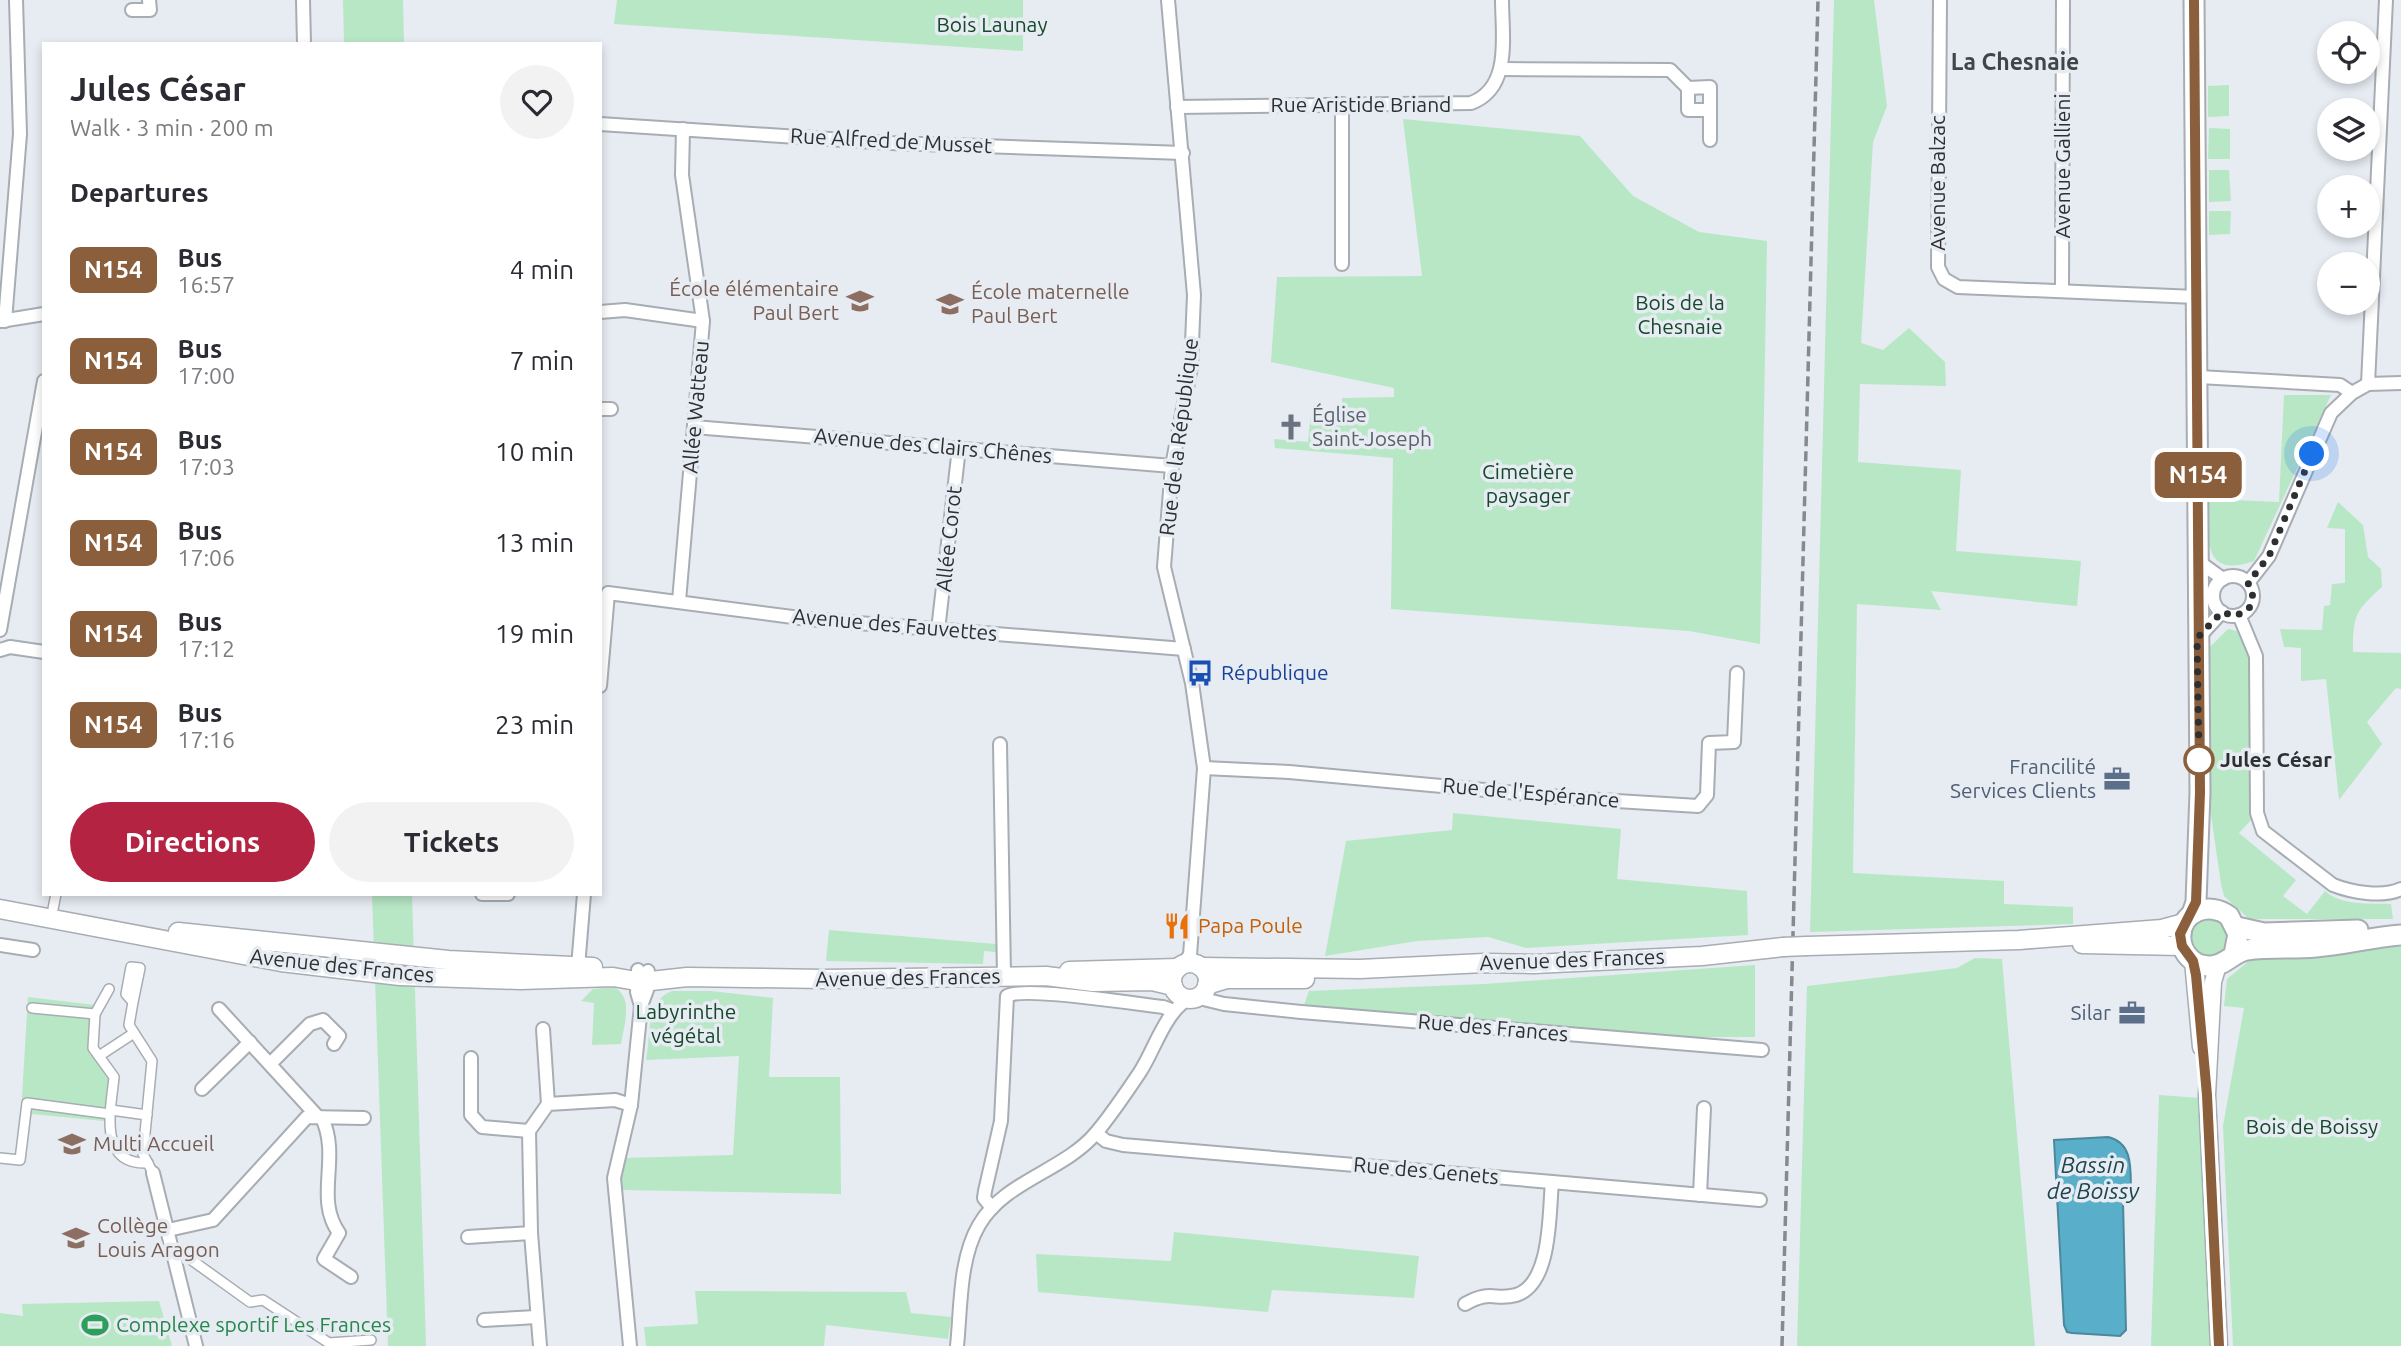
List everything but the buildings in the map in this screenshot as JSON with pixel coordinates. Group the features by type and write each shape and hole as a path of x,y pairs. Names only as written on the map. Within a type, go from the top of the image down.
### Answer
{"main road":[{"path":"2187,954 2188,918 2196,902 2200,792 2197,638 2199,377 2194,0"},
{"path":"2200,792 2211,890 2218,909"},
{"name":"Avenue des Frances","path":"0,897 54,901 178,932 613,977 824,979 1046,976 1094,982 1152,981 1191,991 1220,980 1298,979 1360,969"},
{"path":"2019,940 2161,929 2188,918 2203,908 2218,909 2229,916 2237,927 2238,941 2226,959"},
{"name":"Avenue des Frances","path":"0,909 281,962 400,976 510,980 582,973"},
{"path":"2237,927 2255,933 2401,933"},
{"path":"2019,940 2187,954 2206,966 2259,949 2317,947 2401,933"},
{"name":"Avenue des Frances","path":"1046,976 1068,971 1189,964 1360,969 1702,956 1783,947 2019,940"},
{"path":"1189,964 1206,973 1191,991 1173,976 1189,964"}],"street":[{"path":"16,0 20,134 2,321 42,314"},
{"path":"132,10 150,10 149,0"},
{"path":"303,0 304,42"},
{"name":"Rue de la République","path":"1168,0 1194,289 1188,389 1172,466 1164,567 1198,715 1204,768 1189,964"},
{"path":"1502,0 1502,69 1670,70 1688,88 1688,110 1710,110"},
{"name":"Avenue Balzac","path":"1940,0 1938,267 1944,279 1958,287 2196,297"},
{"name":"Avenue Gallieni","path":"2062,290 2063,0"},
{"path":"2368,384 2386,0"},
{"name":"Rue Aristide Briand","path":"1177,107 1471,103 1486,94 1502,69"},
{"path":"1688,88 1710,87 1710,140"},
{"path":"1342,104 1342,264"},
{"name":"Rue Alfred de Musset","path":"602,124 890,143 1183,153"},
{"name":"Allée Watteau","path":"679,601 703,321 682,175 683,129"},
{"path":"602,312 625,310 703,321"},
{"path":"2199,377 2340,385 2352,393"},
{"path":"2248,583 2269,556 2331,413 2352,393 2368,384 2401,383"},
{"path":"0,630 42,392"},
{"name":"Avenue des Clairs Chênes","path":"694,427 1172,466"},
{"name":"Allée Corot","path":"938,630 959,448"},
{"path":"2199,561 2223,579 2239,577 2248,583 2253,593 2251,604 2239,615"},
{"path":"2222,612 2213,595 2223,579"},
{"name":"Avenue des Fauvettes","path":"602,663 608,593 808,619 1184,649"},
{"path":"2222,612 2239,615"},
{"path":"2197,638 2222,612"},
{"path":"2239,615 2256,656 2257,813 2263,831 2333,885 2346,890 2387,893 2401,889"},
{"path":"0,650 10,647 42,652"},
{"name":"Rue de l'Espérance","path":"1204,768 1289,772 1504,789 1584,799 1698,806 1707,796 1709,743 1734,742 1737,673"},
{"path":"1000,744 1004,976"},
{"path":"582,973 584,896"},
{"path":"0,945 33,950"},
{"path":"2187,954 2207,1095 2219,1346"},
{"path":"2207,1095 2213,982 2226,959"},
{"path":"631,1346 614,1178 631,1105 642,1006 642,976"},
{"path":"109,989 95,1014 93,1048 114,1077 108,1135 119,1154 150,1168"},
{"path":"957,1346 968,1255 979,1225 1007,1195 1086,1144 1096,1133 1141,1071 1174,1011 1191,991"},
{"name":"Rue des Frances","path":"1191,991 1224,1004 1762,1050"},
{"name":"Avenue des Frances","path":"992,1209 986,1202 985,1191 1001,1121 1007,996 1018,992 1047,992 1174,1011"},
{"path":"133,1002 130,1025 152,1061 143,1154 150,1168 168,1230 196,1346"},
{"path":"32,1008 95,1014"},
{"path":"219,1009 320,1117 330,1134 332,1153 328,1166 328,1218 339,1233 324,1259 351,1277"},
{"path":"271,1063 310,1024 323,1020 339,1035 334,1044"},
{"path":"540,1346 531,1233 528,1131 548,1104 543,1029"},
{"path":"99,1056 134,1033"},
{"path":"202,1089 250,1042"},
{"path":"471,1058 471,1115 482,1127 528,1131"},
{"path":"548,1104 615,1100 631,1105"},
{"path":"0,1158 20,1160 27,1103 147,1115"},
{"path":"1700,1195 1704,1108"},
{"path":"168,1230 213,1220 307,1117 364,1118"},
{"name":"Rue des Genets","path":"1096,1133 1107,1141 1123,1145 1760,1200"},
{"path":"1465,1304 1482,1294 1514,1296 1522,1292 1540,1273 1545,1254 1552,1182"},
{"path":"468,1237 531,1233"},
{"path":"172,1246 250,1302 263,1300 329,1343 371,1340"},
{"path":"484,1320 536,1317"}],"green space":[{"path":"343,0 403,0 404,42 344,42"},
{"name":"Bois Launay","path":"617,0 1023,0 1023,51 614,24"},
{"path":"1834,0 1874,0 1887,106 1873,142 1861,343 1883,350 1909,328 1945,362 1946,386 1860,384 1858,462 1961,470 1956,551 2081,561 2077,606 1931,591 1941,610 1857,604 1853,873 2004,881 2004,904 2073,907 2073,924 1810,932"},
{"path":"2229,85 2229,116 2208,117 2208,86"},
{"path":"1403,119 1580,136 1633,196 1699,232 1767,241 1760,644 1689,631 1391,609 1393,458 1275,448 1274,439 1308,442 1311,412 1342,415 1342,398 1394,397 1394,388 1271,362 1277,277 1422,276"},
{"path":"2209,128 2230,129 2230,159 2208,159"},
{"path":"2209,170 2229,170 2231,201 2209,202"},
{"path":"2209,211 2231,211 2230,234 2209,235"},
{"path":"2284,395 2331,395 2254,561 2224,565 2211,551 2208,499 2279,502"},
{"path":"2338,502 2363,525 2368,557 2381,569 2382,587 2357,615 2353,652 2401,653 2401,689 2396,688 2367,722 2382,744 2339,800 2326,679 2301,681 2301,648 2284,647 2280,629 2322,630 2324,606 2330,605 2332,584 2345,583 2345,529 2327,528"},
{"path":"2228,629 2237,631 2250,651 2253,818 2239,833 2296,880 2283,896 2307,914 2325,891 2348,901 2391,904 2393,919 2249,919 2224,896 2210,808 2205,652"},
{"path":"1453,813 1621,829 1617,879 1747,891 1748,935 1526,948 1488,937 1417,941 1325,956 1346,841 1452,830"},
{"path":"372,896 412,896 426,1346 388,1346"},
{"path":"2198,919 2223,919 2232,946 2209,960 2190,948 2190,926"},
{"path":"829,930 996,944 996,952 984,951 983,964 826,961"},
{"name":"Bois de Boissy","path":"2401,947 2401,1346 2233,1346 2223,1126 2244,1008 2224,1006 2227,979 2250,960 2340,955"},
{"path":"1975,958 2002,959 2035,1346 1797,1346 1807,986 1957,968"},
{"path":"1755,965 1755,1037 1684,1037 1303,1008 1309,991 1484,984"},
{"path":"614,987 624,998 626,1005 621,1044 592,1045 594,1003 581,1001 593,989"},
{"name":"Labyrinthe végétal","path":"672,991 711,991 773,998 769,1077 840,1077 841,1194 620,1190 623,1158 733,1155 739,1056 646,1060 653,1011 657,1002"},
{"path":"28,997 95,1005 93,1048 119,1076 114,1122 21,1113"},
{"path":"2159,1095 2200,1098 2210,1346 2151,1346"},
{"path":"1174,1232 1419,1256 1414,1298 1272,1290 1268,1312 1038,1292 1036,1254 1171,1261"},
{"path":"695,1291 906,1292 911,1313 951,1317 948,1339 826,1325 824,1346 646,1346 644,1327 698,1324"},
{"name":"Complexe sportif Les Frances","path":"159,1301 172,1346 0,1346 0,1313 23,1316 22,1304"}],"water":[{"name":"Bassin de Boissy","path":"2108,1137 2123,1145 2130,1168 2131,1194 2123,1201 2126,1330 2120,1336 2072,1333 2067,1332 2064,1325 2054,1140"}],"railway":[{"path":"1782,1346 1818,0"}],"bus line":[{"name":"N154","path":"2194,0 2199,377 2197,638 2200,792 2196,902 2194,911 2184,923 2180,934 2182,946 2193,961 2196,975 2207,1095 2219,1346"}],"place":[{"name":"École élémentaire Paul Bert","path":"860,301"},
{"name":"École maternelle Paul Bert","path":"950,304"},
{"name":"Église Saint-Joseph","path":"1291,427"},
{"name":"République","path":"1200,673"},
{"name":"Jules César","path":"2199,760"},
{"name":"Francilité Services Clients","path":"2117,779"},
{"name":"Papa Poule","path":"1177,926"},
{"name":"Silar","path":"2132,1013"},
{"name":"Multi Accueil","path":"72,1144"},
{"name":"Collège Louis Aragon","path":"76,1238"},
{"name":"Complexe sportif Les Frances","path":"95,1325"}],"district":[{"name":"La Chesnaie","path":"2015,62"}],"route":[{"path":"2199,760 2197,638 2222,612 2235,616 2249,609 2253,593 2248,583 2269,556 2312,454"}],"park label":[{"name":"Bois de la Chesnaie","path":"1680,315"},
{"name":"Cimetière paysager","path":"1528,484"}]}
